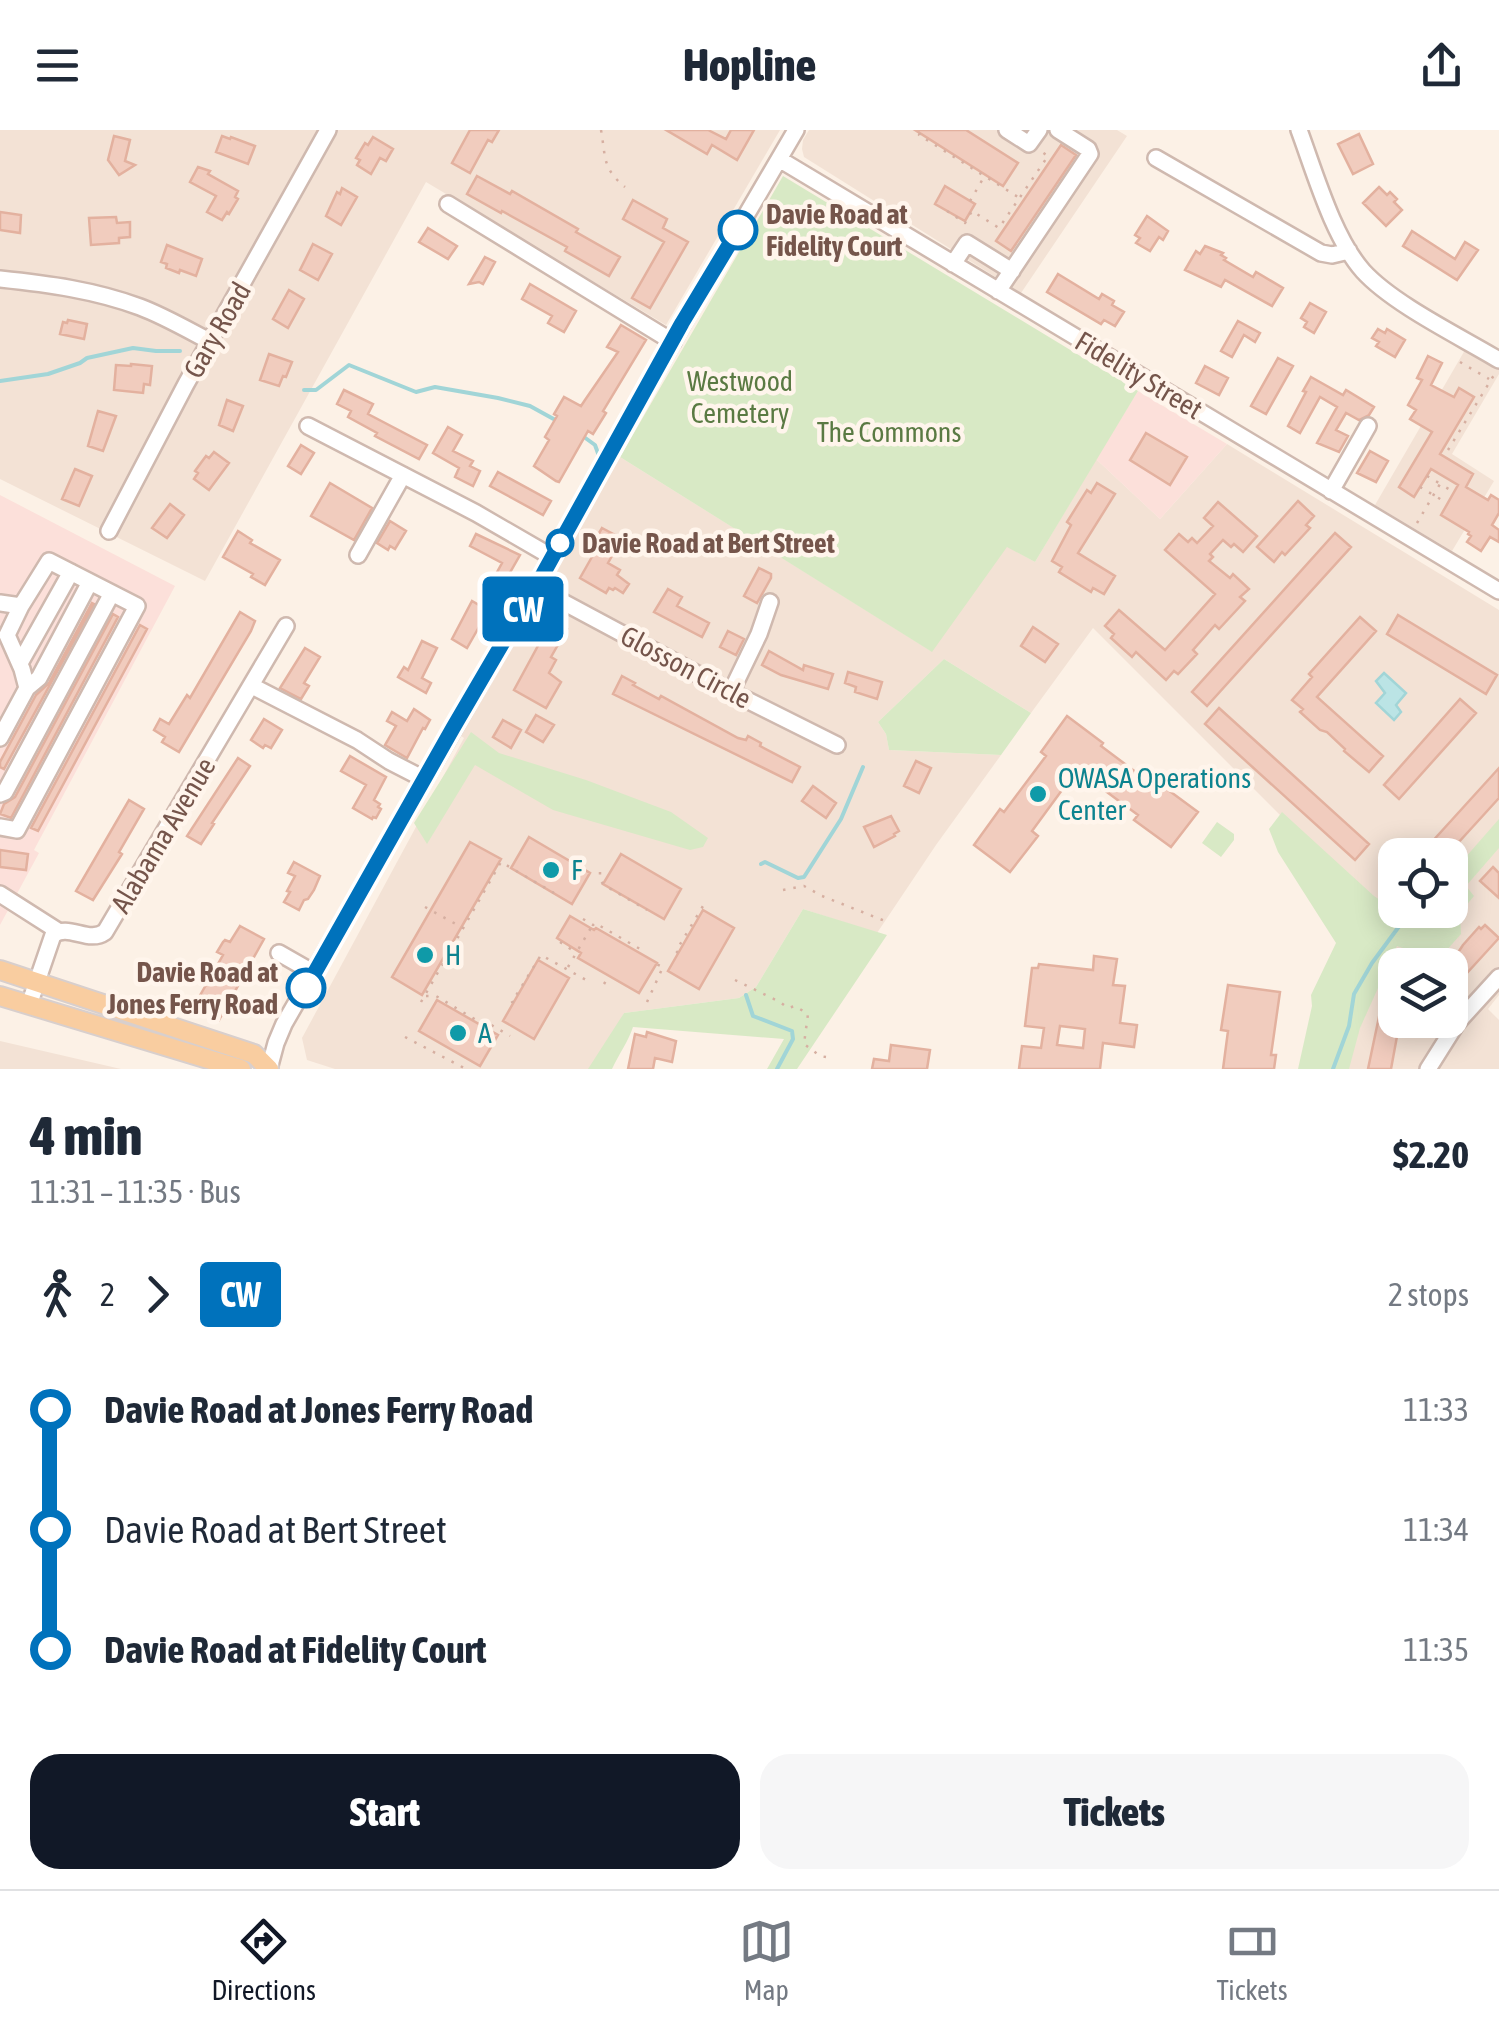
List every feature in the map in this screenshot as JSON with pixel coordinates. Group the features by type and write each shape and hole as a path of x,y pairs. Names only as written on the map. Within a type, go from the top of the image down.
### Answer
{"main road":[{"path":"0,970 254,1054 269,1069"},
{"path":"0,996 241,1069"}],"street":[{"name":"Gary Road","path":"110,531 186,384 328,130"},
{"path":"1007,130 1034,137"},
{"path":"998,291 1090,154 1058,130"},
{"path":"1299,130 1338,231 1362,270 1392,296 1499,363"},
{"path":"269,1069 284,1024 791,132"},
{"path":"1156,158 1321,253 1349,251"},
{"name":"Fidelity Street","path":"779,159 1494,588"},
{"path":"448,204 673,342"},
{"path":"953,264 967,243 1012,271"},
{"path":"0,280 43,283 109,296 144,308 211,342"},
{"path":"308,426 552,557"},
{"path":"1331,490 1368,426"},
{"path":"358,555 403,475"},
{"path":"0,827 17,830 138,606 49,561 4,635 20,663 27,688"},
{"path":"1494,588 1499,570"},
{"path":"20,663 71,572"},
{"path":"0,738 27,688 39,678 90,582"},
{"name":"Glosson Circle","path":"535,587 838,745"},
{"path":"0,794 5,792 112,593"},
{"path":"731,692 770,602"},
{"path":"0,603 21,606"},
{"name":"Alabama Avenue","path":"58,931 93,937 105,932 286,626"},
{"path":"252,686 424,779"},
{"path":"0,894 58,931 30,1005"},
{"path":"278,953 314,973"},
{"path":"1428,1069 1456,1024 1498,982"}],"path":[{"path":"601,130 607,167 626,187"},
{"path":"920,133 1020,198"},
{"path":"946,210 965,223 972,211 999,228 1048,156 1034,137"},
{"path":"970,201 985,176"},
{"path":"1460,362 1491,380"},
{"path":"1448,450 1499,363"},
{"path":"1427,476 1454,492"},
{"path":"1408,537 1440,484"},
{"path":"1420,487 1448,504"},
{"path":"422,1002 501,862 554,893"},
{"path":"600,872 604,886 647,910"},
{"path":"783,890 804,886 885,921"},
{"path":"678,953 702,906"},
{"path":"425,908 464,928"},
{"path":"583,919 640,949 638,952"},
{"path":"567,968 593,925"},
{"path":"560,942 576,953"},
{"path":"514,1002 538,956 545,955 588,980"},
{"path":"647,1002 666,968 656,964"},
{"path":"604,984 609,976"},
{"path":"735,980 788,1008 794,1006 808,1014 804,1044 830,1058"},
{"path":"424,996 436,996 510,1036"},
{"path":"405,1037 466,1069"}],"shaded area":[{"path":"0,130 780,130 666,325 426,182 205,581 0,479"},
{"path":"809,130 1117,130 1127,136 1021,293 804,157 803,140"},
{"path":"1465,350 1499,370 1499,374 1452,454 1494,481 1452,551 1375,505"},
{"path":"1138,391 1227,444 1160,519 1096,459"},
{"path":"1227,444 1499,610 1499,995 1488,1009 1499,1020 1499,1069 1333,1069 1378,970 1378,1038 1468,1038 1468,948 1388,948 1396,931 1393,928 1468,928 1468,838 1378,838 1378,913 1093,628 1031,713 944,659 878,722 886,734 889,750 1001,755 877,933 803,909 756,987 739,998 624,1013 594,1069 335,1069 307,1060 302,1038 464,738 461,736 620,457 931,651 1007,546 1035,562 1096,459 1160,519"},
{"path":"0,495 175,586 34,850 39,853 0,925"},
{"path":"0,1041 121,1069 0,1069"}],"green space":[{"name":"The Commons","path":"783,176 1138,391 1035,562 1007,547 932,652 620,457"},
{"path":"944,659 1031,713 1001,755 889,750 886,734 878,722"},
{"path":"471,732 499,753 671,812 708,838 703,847 690,850 553,810 475,765 427,844 414,823"},
{"path":"1282,812 1378,899 1378,928 1461,928 1461,934 1449,948 1378,948 1378,988 1360,1028 1349,1069 1298,1069 1311,995 1336,943 1278,852 1269,829"},
{"path":"1499,819 1499,848 1468,884 1468,854"},
{"path":"1217,822 1234,834 1221,857 1202,843"},
{"path":"803,909 887,935 797,1069 767,1069 784,1039 633,1027 612,1069 588,1069 624,1013 739,998 756,987"}],"water":[{"path":"1384,673 1406,693 1396,705 1401,712 1394,720 1376,703 1385,693 1376,681"}],"building":[{"path":"470,130 499,130 492,142 488,140 470,173 452,163"},
{"path":"666,130 708,130 726,139 731,130 754,130 737,160 712,145 707,154"},
{"path":"915,130 966,130 1018,163 1003,186"},
{"path":"1359,134 1373,164 1353,174 1338,144"},
{"path":"114,136 130,140 125,161 135,165 119,175 108,160"},
{"path":"222,136 255,146 248,164 216,152"},
{"path":"373,137 393,149 386,161 380,158 371,174 357,165 360,160 356,158"},
{"path":"1061,145 1076,155 1011,251 996,241"},
{"path":"198,167 238,191 238,199 222,220 207,212 216,196 190,182"},
{"path":"477,176 510,194 512,191 620,257 609,276 565,251 567,247 467,194"},
{"path":"945,186 975,204 965,221 935,204"},
{"path":"1379,187 1397,199 1394,202 1402,210 1386,226 1363,203"},
{"path":"342,188 357,197 341,225 326,216"},
{"path":"633,200 667,219 663,228 688,242 650,308 632,298 664,242 623,219"},
{"path":"0,212 21,215 20,233 0,230"},
{"path":"1147,216 1168,231 1150,251 1136,243 1140,238 1135,235"},
{"path":"116,217 117,223 130,222 130,237 119,238 119,243 91,245 89,218"},
{"path":"428,228 457,246 448,259 419,242"},
{"path":"1412,231 1455,259 1465,242 1478,250 1457,280 1403,246"},
{"path":"313,244 332,254 318,280 300,270"},
{"path":"167,245 202,259 196,276 166,268 167,264 161,262"},
{"path":"1205,246 1223,253 1224,260 1253,277 1256,272 1283,288 1272,306 1225,280 1221,287 1185,270 1196,251 1200,254"},
{"path":"485,257 495,262 483,284 469,284"},
{"path":"1058,274 1099,299 1102,294 1114,301 1112,305 1124,312 1115,326 1104,320 1101,324 1047,292"},
{"path":"530,284 576,311 564,332 548,323 552,316 522,299"},
{"path":"289,290 304,299 288,328 273,319"},
{"path":"1310,303 1326,312 1314,333 1304,327 1307,322 1301,318"},
{"path":"1238,321 1260,333 1255,342 1244,335 1232,357 1221,351"},
{"path":"63,322 87,324 84,339 60,334"},
{"path":"621,325 646,340 593,434 588,431 559,482 556,481 534,466 549,440 545,437 557,416 554,414 564,397 581,406 618,352 607,347"},
{"path":"1378,329 1385,333 1387,329 1405,340 1395,357 1376,346 1379,342 1372,338"},
{"path":"269,354 292,362 279,386 260,380"},
{"path":"1428,356 1442,363 1431,385 1454,397 1459,388 1474,397 1440,454 1473,474 1466,487 1488,500 1491,495 1499,500 1499,513 1492,525 1499,530 1499,542 1490,537 1481,551 1467,542 1469,532 1441,515 1458,485 1431,469 1414,497 1399,487 1432,432 1410,419 1416,410 1408,405 1422,380 1417,378"},
{"path":"1278,358 1293,366 1266,414 1251,406"},
{"path":"116,365 152,366 150,385 144,384 143,393 114,390"},
{"path":"1205,366 1228,378 1219,395 1196,383"},
{"path":"1311,377 1343,395 1346,390 1374,407 1359,420 1346,413 1336,430 1348,436 1339,452 1317,443 1337,407 1320,397 1300,433 1288,426"},
{"path":"344,390 373,404 368,414 427,445 419,459 348,417 351,411 337,404"},
{"path":"227,400 243,406 233,431 219,425"},
{"path":"98,411 116,416 103,451 88,446"},
{"path":"448,427 462,435 453,451 473,461 470,466 480,471 473,486 455,477 459,468 433,453"},
{"path":"1146,433 1187,457 1170,485 1130,460"},
{"path":"301,445 314,453 301,474 288,466"},
{"path":"1370,451 1388,461 1376,482 1357,473"},
{"path":"214,452 229,463 209,490 194,479 198,473 195,471"},
{"path":"75,469 92,476 79,506 62,499"},
{"path":"498,472 551,501 543,515 490,486"},
{"path":"330,483 372,508 354,540 311,516"},
{"path":"1097,483 1115,494 1078,553 1115,576 1104,594 1093,588 1091,592 1059,572 1062,567 1052,561 1071,525 1067,522 1087,490 1091,493"},
{"path":"1298,501 1314,516 1306,525 1310,528 1274,562 1257,547"},
{"path":"1218,502 1257,536 1243,552 1223,540 1210,554 1213,557 1209,561 1230,578 1233,574 1249,589 1240,597 1245,601 1219,629 1215,625 1193,650 1197,654 1178,674 1174,671 1166,680 1136,652 1132,657 1111,638 1114,634 1105,626 1119,610 1165,650 1215,594 1165,550 1179,534 1188,542 1192,538 1197,543 1213,526 1204,518"},
{"path":"170,504 184,515 167,538 152,528"},
{"path":"390,521 406,531 395,549 390,546 388,550 377,543"},
{"path":"602,528 617,536 611,547 616,549 608,563 620,570 617,575 629,584 623,593 609,588 606,593 580,578 597,548 592,545"},
{"path":"238,531 252,540 250,543 280,560 265,585 223,557"},
{"path":"1335,533 1351,547 1207,706 1192,692"},
{"path":"476,534 520,555 467,648 452,639 472,601 479,605 502,563 470,546"},
{"path":"759,568 771,574 771,578 757,603 744,596"},
{"path":"668,589 682,597 677,606 709,623 702,637 654,612"},
{"path":"92,603 4,769 0,767 36,695 49,683"},
{"path":"240,612 255,621 251,631 179,752 162,742 165,737 154,730 160,719 169,724 187,695 190,698"},
{"path":"113,614 118,617 11,818 0,814 4,804 15,797"},
{"path":"1398,615 1497,675 1486,694 1387,634"},
{"path":"1360,617 1376,631 1317,697 1383,756 1369,772 1300,712 1303,709 1292,700 1312,677 1309,674"},
{"path":"552,620 567,629 551,657 556,660 549,673 561,682 546,708 514,690"},
{"path":"140,625 147,629 38,831 31,828"},
{"path":"1033,627 1058,644 1045,662 1021,646"},
{"path":"728,631 744,639 736,655 720,647"},
{"path":"422,641 437,648 422,678 431,683 426,693 398,677 404,667 408,670"},
{"path":"305,648 320,657 304,683 309,686 301,699 280,688"},
{"path":"769,651 803,670 804,665 833,674 828,689 762,665"},
{"path":"848,672 882,682 877,699 855,692 856,687 845,683"},
{"path":"622,676 738,738 746,740 748,736 800,767 792,782 613,694"},
{"path":"1460,699 1476,713 1399,799 1384,785"},
{"path":"1219,708 1369,844 1355,860 1205,724"},
{"path":"414,709 430,720 407,758 385,745 396,726 387,721 392,712 407,721"},
{"path":"536,715 554,725 543,742 526,732"},
{"path":"1067,716 1157,788 1160,784 1198,812 1171,847 1134,820 1138,815 1081,773 1077,778 1073,775 1032,831 1038,836 1010,872 974,845 1046,756 1041,752"},
{"path":"264,719 282,730 271,748 251,740"},
{"path":"503,720 521,730 511,748 493,737"},
{"path":"350,756 386,777 374,800 381,809 376,818 353,808 366,785 341,771"},
{"path":"238,758 250,766 201,844 187,836"},
{"path":"916,761 931,768 919,793 904,786"},
{"path":"1499,768 1499,798 1463,838 1435,838"},
{"path":"813,786 836,803 826,818 802,801"},
{"path":"129,800 144,809 93,900 76,891"},
{"path":"891,816 899,831 874,847 864,827"},
{"name":"F","path":"529,837 590,873 572,904 511,868"},
{"path":"470,842 501,859 422,995 392,977"},
{"path":"0,850 28,854 26,870 0,867"},
{"path":"621,854 681,889 664,919 603,884"},
{"path":"294,862 320,876 299,910 284,902 295,876 288,873"},
{"path":"1493,867 1499,873 1499,898 1480,881"},
{"path":"703,910 734,928 699,989 668,971"},
{"path":"570,916 657,963 639,993 578,958 581,953 557,938"},
{"path":"1485,925 1499,938 1468,972 1468,948 1461,948"},
{"path":"240,926 264,939 219,1020 194,1006 223,955 217,952 225,940 230,942"},
{"path":"1094,956 1117,959 1113,985 1125,986 1120,1023 1137,1025 1134,1047 1103,1043 1100,1069 1019,1069 1022,1046 1041,1048 1044,1028 1025,1026 1032,968 1039,964 1093,970","holes":["1060,1026 1085,1029 1083,1048 1057,1045"]},
{"path":"538,960 569,978 534,1039 503,1021"},
{"path":"1228,985 1280,992 1271,1055 1276,1055 1274,1069 1223,1069 1228,1031 1221,1030"},
{"name":"A","path":"437,1000 498,1035 480,1066 419,1031"},
{"path":"1378,1022 1378,1038 1397,1038 1391,1069 1368,1069"},
{"path":"647,1032 676,1041 672,1062 655,1058 653,1069 628,1069 635,1034 646,1037"},
{"path":"891,1045 930,1050 927,1069 872,1069 874,1059 889,1061"}],"waterway":[{"path":"0,381 48,374 87,358 133,348 180,351"},
{"path":"304,390 316,390 349,365 416,392 435,387 498,398 530,406 559,422"},
{"path":"584,437 595,445 599,456"},
{"path":"761,864 765,862 798,878 804,877 841,819 863,767"},
{"path":"1333,1069 1349,1026 1354,994 1398,928"},
{"path":"746,995 753,1016 792,1031 793,1039 777,1069"}],"bus line":[{"name":"CW","path":"306,988 738,230"}],"place":[{"name":"Davie Road at Fidelity Court","path":"738,230"},
{"name":"Davie Road at Bert Street","path":"560,543"},
{"name":"OWASA Operations Center","path":"1038,794"},
{"name":"F","path":"551,870"},
{"name":"H","path":"425,955"},
{"name":"Davie Road at Jones Ferry Road","path":"306,988"},
{"name":"A","path":"458,1033"}],"park label":[{"name":"Westwood Cemetery","path":"740,397"}]}
